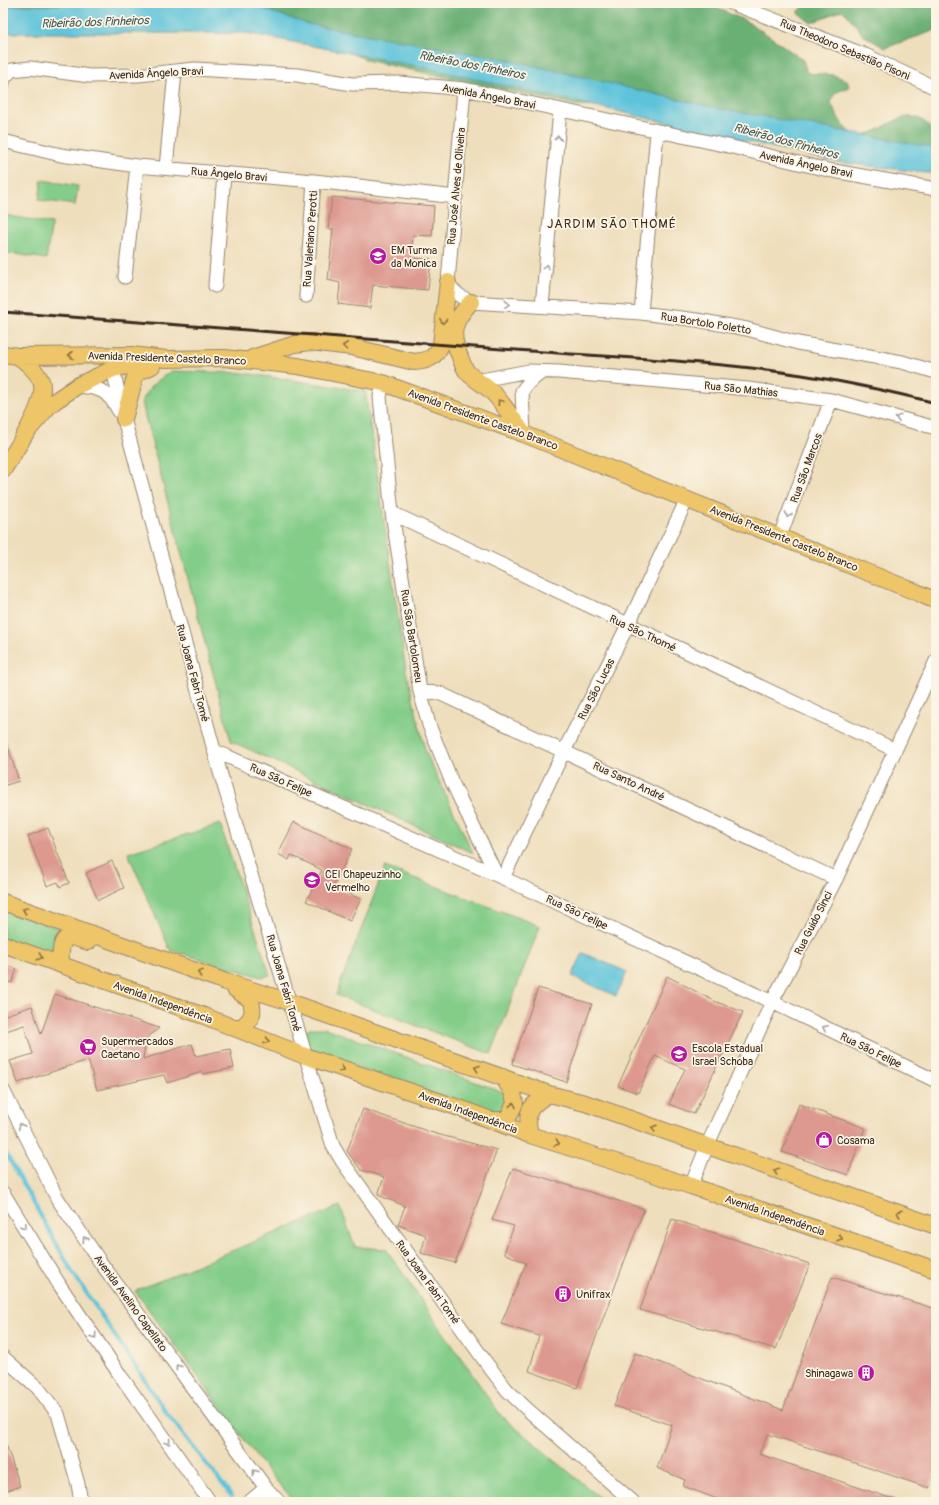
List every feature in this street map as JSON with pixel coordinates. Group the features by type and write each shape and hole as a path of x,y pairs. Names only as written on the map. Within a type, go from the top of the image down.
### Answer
{"main road":[{"path":"245,360 295,344 310,342 352,347 414,362 424,362 432,359 437,354 441,345 448,282"},
{"path":"471,302 460,314 454,328 456,349 466,372 494,393 524,434"},
{"path":"3,470 25,434 37,410 42,393 42,382 35,370 11,355"},
{"name":"Avenida Presidente Castelo Branco","path":"11,355 131,355 166,359 224,358 298,366 383,383 524,434 780,536 936,601"},
{"path":"112,369 117,362 131,355"},
{"path":"25,434 48,407 77,386 112,369 166,359"},
{"path":"124,419 136,373 166,359"},
{"path":"3,902 226,982 290,1002 549,1094 585,1104 936,1226"},
{"path":"61,964 62,944 64,939 69,936 108,946 124,946"},
{"name":"Avenida Independência","path":"3,944 233,1027 305,1056 491,1120 530,1135 691,1186 936,1270"},
{"path":"226,982 251,1000 253,1012 248,1022 242,1027 233,1027"},
{"path":"491,1120 504,1120 509,1116 515,1103 513,1093 503,1077"},
{"path":"530,1135 528,1114 536,1102 549,1094"}],"street":[{"name":"Rua Theodoro Sebastião Pisoni","path":"731,3 864,55 936,88"},
{"name":"Avenida Ângelo Bravi","path":"3,83 4,78 12,70 30,68 90,76 138,75 195,69 297,75 352,84 400,82 464,89 657,132 728,146 828,170 936,188"},
{"path":"166,168 175,72"},
{"name":"Rua José Alves de Oliveira","path":"448,282 464,89"},
{"path":"542,306 560,111"},
{"path":"642,313 657,132"},
{"name":"Rua Ângelo Bravi","path":"3,142 61,155 137,166 314,181 456,197"},
{"path":"125,277 137,166"},
{"path":"215,286 224,174"},
{"name":"Rua Valeriano Perotti","path":"306,296 314,181"},
{"path":"448,282 456,294 471,302"},
{"name":"Rua Bortolo Poletto","path":"471,302 642,313 747,328 798,343 902,362 936,372"},
{"name":"Rua Joana Fabri Tomé","path":"112,369 124,419 214,751 333,1146 346,1167 507,1390 633,1502"},
{"name":"Rua São Mathias","path":"476,381 529,371 559,372 748,389 831,400 936,428"},
{"path":"524,434 522,391 529,382 542,372"},
{"name":"Rua São Bartolomeu","path":"383,383 380,397 392,513 420,691 429,725 450,780 499,876"},
{"path":"77,386 92,387 104,391 111,397 124,419"},
{"name":"Rua São Marcos","path":"780,536 831,400"},
{"name":"Rua São Lucas","path":"499,876 628,625 687,499"},
{"name":"Rua São Thomé","path":"392,513 895,750"},
{"name":"Rua Guido Sinci","path":"691,1186 706,1146 772,1002 836,879 936,661"},
{"name":"Rua Santo André","path":"420,691 440,693 836,879"},
{"name":"Rua São Felipe","path":"214,751 499,876 772,1002 936,1081"},
{"name":"Avenida Avelino Capellato","path":"3,1090 57,1198 101,1263 266,1488 279,1502"},
{"path":"3,1193 59,1284 210,1502"},
{"path":"3,1357 38,1388 58,1414 78,1484 81,1502"},
{"path":"249,1502 266,1488"}],"green space":[{"path":"3,3 133,3 3,11"},
{"path":"259,3 705,3 744,20 768,35 803,60 807,73 833,75 847,80 849,87 835,93 831,103 848,131 861,135 878,130 904,118 913,117 922,120 930,127 935,135 935,144 931,154 610,102 592,106 575,105 370,61 328,44 270,26"},
{"path":"808,3 936,3 936,30 885,48 863,35 842,10 811,23 797,12"},
{"path":"42,180 78,186 75,205 39,200"},
{"path":"3,215 52,223 46,259 3,252"},
{"path":"171,371 243,373 365,391 406,671 426,753 473,853 231,741 142,401 152,385"},
{"path":"220,824 270,975 261,977 170,950 128,853"},
{"path":"385,867 540,926 491,1054 336,995"},
{"path":"3,909 66,931 55,957 3,939"},
{"path":"310,1028 325,1028 506,1093 511,1102 506,1111 494,1117 308,1050 304,1031"},
{"path":"340,1206 355,1247 386,1249 501,1416 605,1502 295,1502 265,1468 135,1291"}],"water":[{"name":"Ribeirão dos Pinheiros","path":"245,3 308,24 509,60 716,108 936,148 936,174 837,162 421,67 247,33 3,32 3,6"},
{"path":"583,953 627,972 616,996 572,976"}],"building":[{"name":"EM Turma da Monica","path":"332,197 434,206 432,236 413,235 411,258 431,259 428,290 373,285 370,308 338,304 340,283 328,280 333,229 328,229"},
{"path":"3,738 5,738 19,781 3,786"},
{"path":"294,822 352,849 333,887 361,899 350,921 306,901 322,870 291,855 289,860 278,854"},
{"path":"48,828 69,883 60,887 58,882 47,886 28,836"},
{"path":"112,861 124,888 98,900 86,873"},
{"path":"3,964 17,969 12,983 3,980"},
{"path":"667,976 714,1001 743,1012 694,1114 669,1104 685,1069 655,1056 638,1093 618,1086"},
{"path":"538,988 592,1004 566,1082 512,1064"},
{"name":"Supermercados Caetano","path":"55,994 159,1028 146,1039 143,1059 192,1044 196,1056 230,1049 234,1068 203,1074 202,1072 167,1083 164,1075 97,1090 88,1060 18,1083 10,1061 33,1054 24,1025 3,1032 3,1016 32,1006 41,1034"},
{"name":"Cosama","path":"799,1104 865,1128 848,1175 782,1152"},
{"path":"363,1109 433,1133 497,1150 455,1263 421,1253 426,1235 398,1225 405,1206 378,1195 384,1177 361,1170 347,1151"},
{"name":"Unifrax","path":"513,1168 644,1209 577,1388 529,1371 539,1336 501,1324 526,1263 504,1253 514,1226 492,1220"},
{"name":"Unifrax","path":"672,1219 810,1264 776,1349 640,1310"},
{"path":"832,1277 936,1309 936,1471 929,1488 768,1434 759,1454 896,1500 896,1502 760,1502 748,1498 747,1502 725,1502 683,1486 685,1480 657,1468 672,1425 614,1406 635,1353 783,1410"},
{"path":"3,1441 5,1441 20,1486 3,1492"}],"waterway":[{"path":"3,1148 71,1270 168,1415 232,1496"}],"railway":[{"path":"3,312 734,366 836,381 936,403"}],"place":[{"name":"EM Turma da Monica","path":"378,256"},
{"name":"CEI Chapeuzinho Vermelho","path":"312,880"},
{"name":"Supermercados Caetano","path":"88,1047"},
{"name":"Escola Estadual Israel Schoba","path":"679,1054"},
{"name":"Cosama","path":"824,1140"},
{"name":"Unifrax","path":"563,1294"},
{"name":"Shinagawa","path":"866,1373"}],"district":[{"name":"JARDIM SÃO THOMÉ","path":"612,223"}]}
